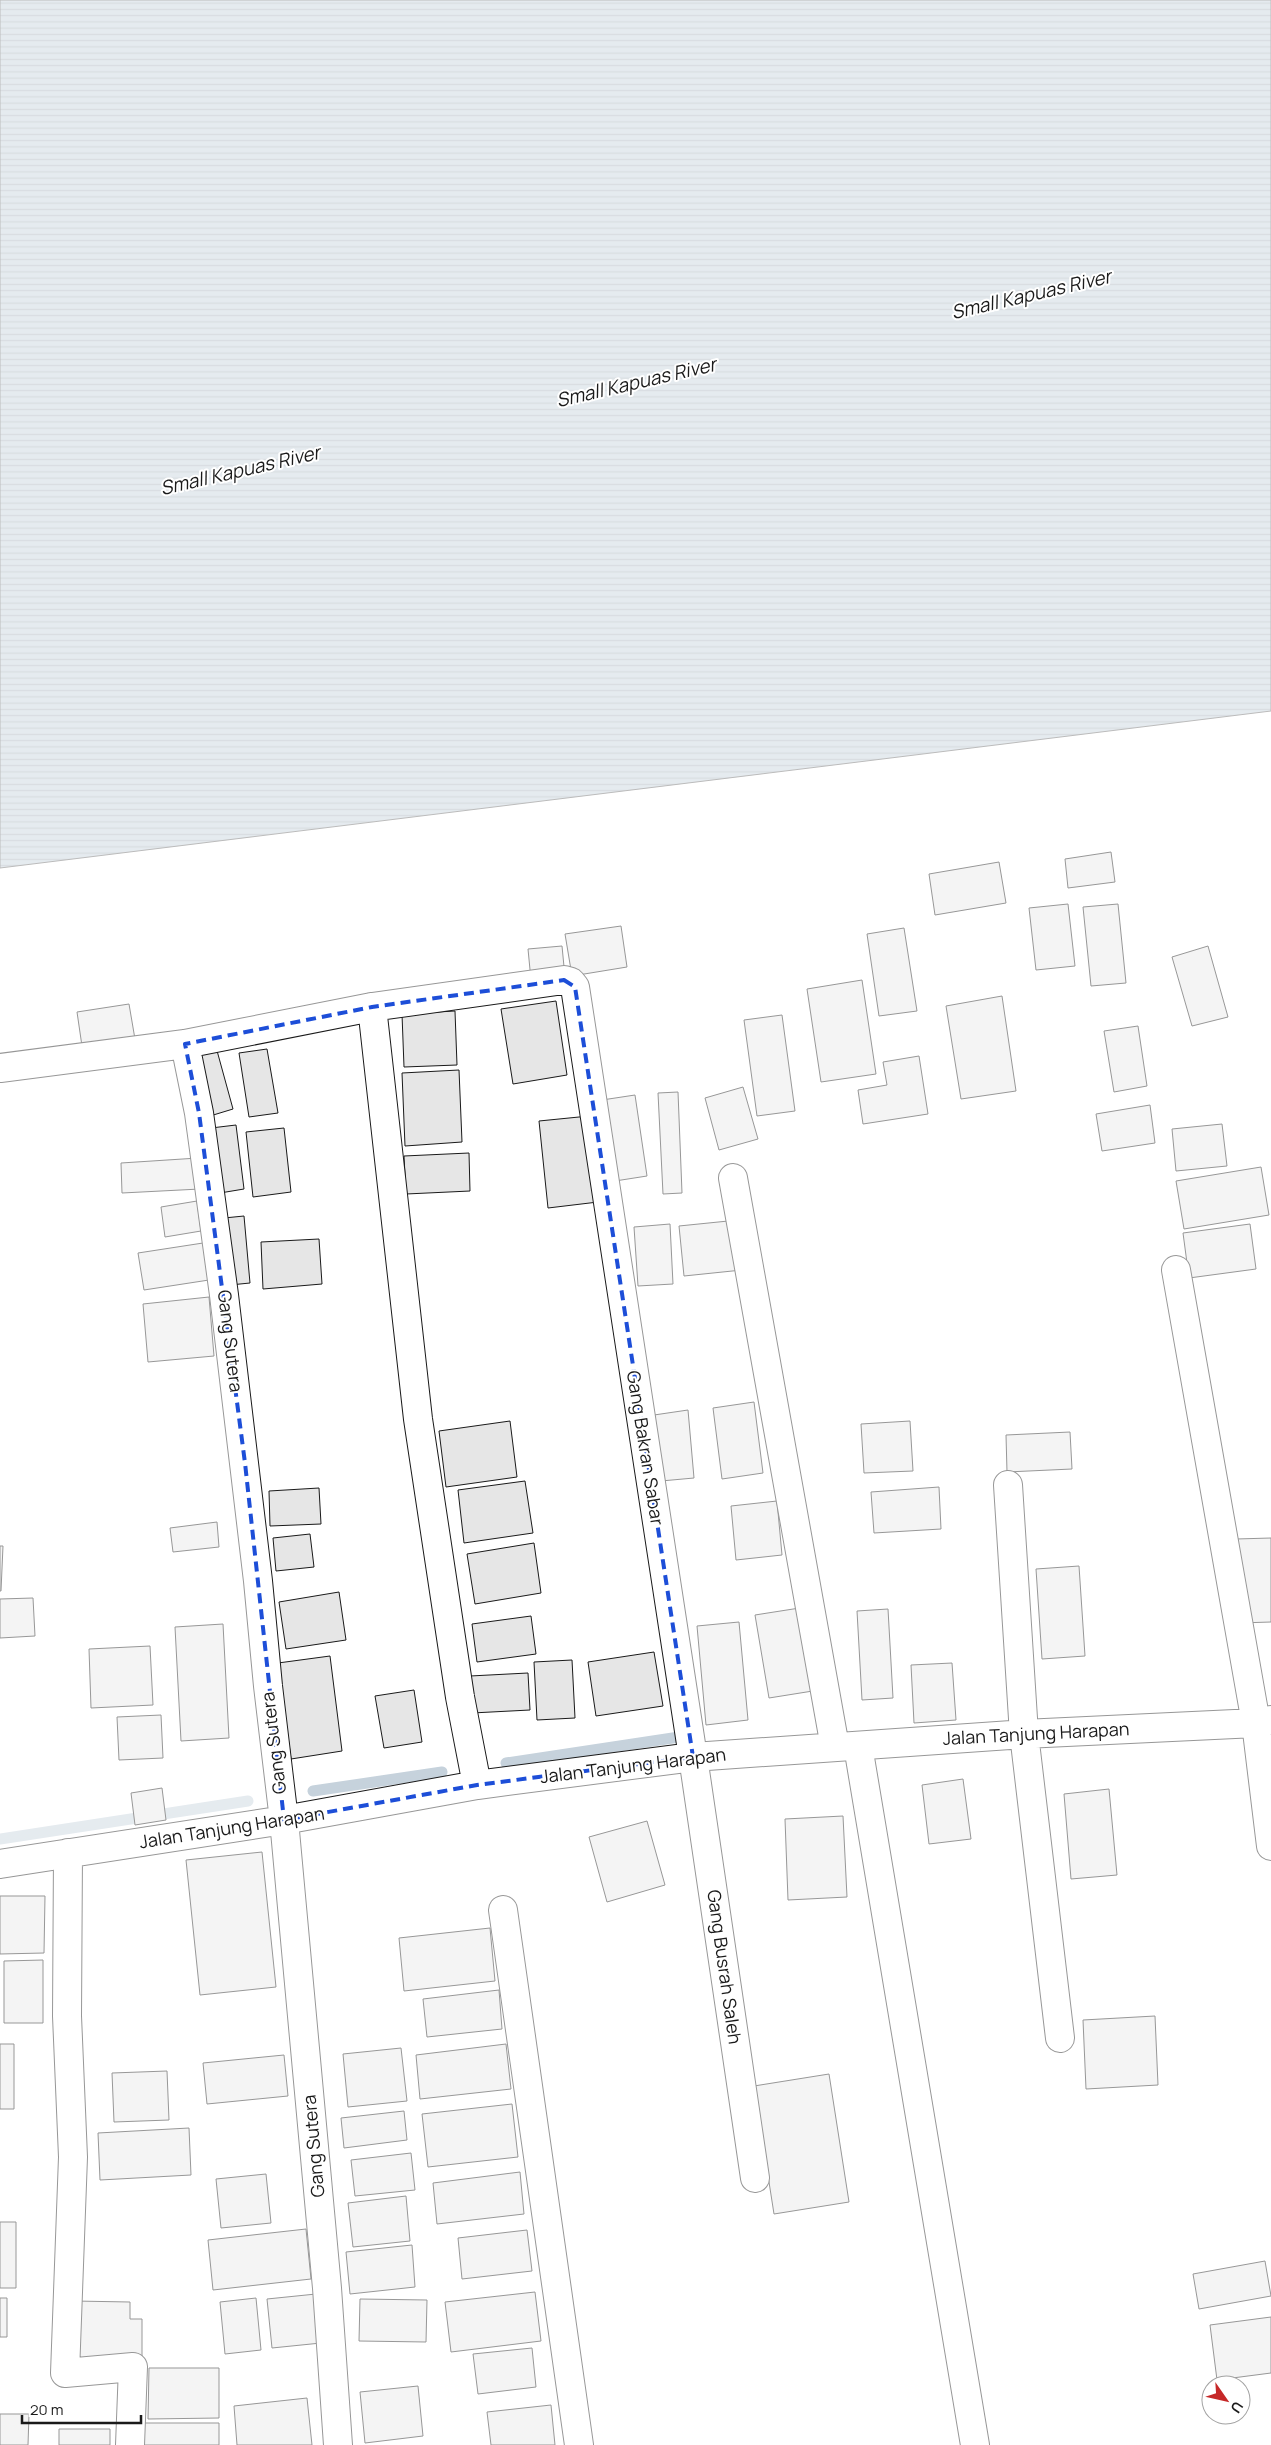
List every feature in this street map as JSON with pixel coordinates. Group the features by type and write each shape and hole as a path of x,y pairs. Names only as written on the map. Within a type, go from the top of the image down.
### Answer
{"street":[{"name":"Gang Bakran Sabar","path":"372,1007 564,980 571,982 575,987 693,1757"},
{"path":"0,1068 185,1044 372,1007 418,1419 460,1697 478,1785"},
{"name":"Gang Sutera","path":"185,1044 200,1122 246,1463 268,1686 284,1820 327,2288 338,2445"},
{"path":"733,1178 847,1746 974,2445"},
{"path":"1176,1270 1264,1721 1271,1846"},
{"path":"1008,1485 1024,1734 1060,2038"},
{"name":"Jalan Tanjung Harapan","path":"0,1864 284,1820 478,1785 693,1757 1024,1734 1264,1721"},
{"name":"Gang Busrah Saleh","path":"693,1757 755,2178"},
{"path":"68,1853 67,2016 73,2158 65,2373 133,2367 130,2445"},
{"path":"503,1910 579,2445"}],"highlighted area":[{"path":"564,980 575,987 693,1757 477,1785 284,1820 245,1463 199,1113 185,1044 372,1007"}],"water":[{"name":"Small Kapuas River","path":"0,0 1271,0 1271,711 0,868"}],"building":[{"path":"1111,852 1115,882 1068,888 1065,859"},
{"path":"999,862 1006,903 935,915 929,874"},
{"path":"1068,904 1075,966 1036,970 1029,908"},
{"path":"1118,904 1126,983 1091,986 1083,907"},
{"path":"621,926 627,967 572,976 565,934"},
{"path":"904,928 917,1011 879,1016 867,934"},
{"path":"562,946 565,977 531,980 528,949"},
{"path":"1208,946 1228,1017 1192,1026 1172,957"},
{"path":"862,980 876,1074 821,1082 807,989"},
{"path":"1002,996 1016,1091 961,1099 946,1006"},
{"path":"556,1001 567,1075 513,1084 501,1009"},
{"path":"129,1004 136,1045 83,1053 77,1012"},
{"path":"455,1011 457,1065 404,1067 402,1014"},
{"path":"782,1015 795,1111 757,1116 744,1020"},
{"path":"1138,1026 1147,1086 1114,1092 1104,1031"},
{"path":"216,1047 233,1109 210,1116 193,1054"},
{"path":"267,1049 278,1113 249,1117 239,1053"},
{"path":"919,1056 928,1114 863,1124 858,1090 887,1085 883,1062"},
{"path":"459,1070 462,1142 405,1146 402,1073"},
{"path":"743,1087 758,1139 719,1150 705,1098"},
{"path":"678,1092 682,1193 663,1194 658,1093"},
{"path":"635,1095 647,1176 615,1181 602,1100"},
{"path":"1150,1105 1155,1143 1102,1151 1096,1114"},
{"path":"589,1116 598,1202 548,1208 539,1121"},
{"path":"1222,1124 1227,1166 1176,1171 1172,1129"},
{"path":"236,1125 244,1189 220,1193 211,1128"},
{"path":"284,1128 291,1192 253,1197 246,1132"},
{"path":"469,1153 470,1191 406,1194 404,1156"},
{"path":"198,1158 200,1189 122,1193 121,1163"},
{"path":"1261,1167 1269,1215 1184,1229 1176,1181"},
{"path":"197,1201 201,1231 165,1237 161,1207"},
{"path":"244,1216 250,1283 230,1285 224,1218"},
{"path":"738,1220 742,1270 684,1276 679,1226"},
{"path":"670,1224 673,1284 638,1286 634,1227"},
{"path":"1250,1224 1256,1269 1189,1278 1183,1233"},
{"path":"319,1239 322,1284 263,1289 261,1242"},
{"path":"203,1243 209,1280 144,1290 138,1253"},
{"path":"209,1297 214,1356 148,1362 143,1304"},
{"path":"754,1402 763,1473 722,1479 713,1408"},
{"path":"688,1410 694,1478 661,1481 654,1415"},
{"path":"510,1421 517,1477 446,1487 439,1431"},
{"path":"910,1421 913,1471 864,1473 861,1424"},
{"path":"1070,1432 1072,1469 1007,1472 1006,1435"},
{"path":"525,1481 533,1533 464,1543 458,1490"},
{"path":"939,1487 941,1529 874,1533 871,1492"},
{"path":"319,1488 321,1524 270,1526 269,1491"},
{"path":"777,1501 782,1555 736,1560 731,1506"},
{"path":"217,1522 219,1547 173,1552 170,1528"},
{"path":"310,1534 314,1567 276,1571 273,1538"},
{"path":"1271,1538 1271,1622 1239,1623 1236,1539"},
{"path":"534,1543 541,1593 475,1604 467,1554"},
{"path":"0,1546 3,1546 1,1591 0,1591"},
{"path":"1079,1566 1085,1656 1042,1659 1036,1569"},
{"path":"339,1592 346,1640 286,1649 279,1602"},
{"path":"33,1598 35,1636 0,1638 0,1599"},
{"path":"806,1607 819,1690 769,1698 755,1615"},
{"path":"888,1609 893,1698 862,1700 857,1611"},
{"path":"531,1616 536,1654 477,1662 472,1624"},
{"path":"739,1622 748,1720 706,1725 697,1626"},
{"path":"223,1624 229,1738 181,1741 175,1627"},
{"path":"150,1646 153,1705 91,1708 89,1649"},
{"path":"654,1652 663,1706 596,1716 588,1662"},
{"path":"330,1656 342,1751 291,1759 278,1663"},
{"path":"572,1660 575,1718 537,1720 534,1662"},
{"path":"952,1663 956,1720 914,1723 911,1665"},
{"path":"528,1673 530,1710 472,1713 470,1676"},
{"path":"414,1690 422,1742 384,1748 375,1696"},
{"path":"161,1715 163,1758 119,1760 117,1717"},
{"path":"963,1779 971,1839 929,1844 922,1785"},
{"path":"162,1788 166,1820 135,1825 131,1793"},
{"path":"1109,1789 1117,1875 1071,1879 1064,1794"},
{"path":"843,1816 847,1897 788,1900 785,1819"},
{"path":"647,1821 665,1885 607,1902 589,1837"},
{"path":"262,1852 276,1987 200,1995 186,1860"},
{"path":"0,1896 45,1896 44,1953 0,1954"},
{"path":"490,1928 495,1981 404,1991 399,1938"},
{"path":"43,1960 43,2023 4,2023 4,1961"},
{"path":"499,1990 502,2029 427,2037 423,1999"},
{"path":"1155,2016 1158,2085 1086,2089 1083,2020"},
{"path":"0,2044 14,2044 14,2109 0,2109"},
{"path":"506,2044 511,2089 420,2099 416,2055"},
{"path":"401,2048 407,2101 348,2107 343,2054"},
{"path":"284,2055 288,2096 207,2104 203,2063"},
{"path":"167,2071 169,2120 114,2122 112,2073"},
{"path":"829,2074 849,2202 774,2214 754,2086"},
{"path":"512,2104 518,2157 428,2167 422,2114"},
{"path":"404,2111 407,2140 344,2148 341,2118"},
{"path":"189,2128 191,2175 100,2180 98,2133"},
{"path":"411,2153 415,2190 355,2196 351,2160"},
{"path":"520,2172 524,2214 437,2224 433,2183"},
{"path":"266,2174 271,2223 221,2228 216,2179"},
{"path":"406,2196 410,2241 353,2247 348,2203"},
{"path":"0,2222 16,2222 16,2288 0,2288"},
{"path":"306,2229 311,2279 213,2290 208,2240"},
{"path":"527,2230 532,2271 462,2279 458,2238"},
{"path":"412,2245 415,2287 350,2294 346,2252"},
{"path":"1265,2261 1271,2296 1199,2309 1193,2274"},
{"path":"535,2292 541,2341 451,2352 445,2302"},
{"path":"316,2294 321,2343 272,2348 267,2299"},
{"path":"0,2298 7,2298 7,2337 0,2337"},
{"path":"256,2298 261,2350 225,2354 220,2302"},
{"path":"360,2299 427,2300 426,2342 359,2341"},
{"path":"74,2301 130,2302 130,2319 142,2319 142,2358 73,2358"},
{"path":"1271,2317 1271,2373 1251,2376 1216,2375 1210,2325"},
{"path":"532,2348 536,2387 478,2394 473,2354"},
{"path":"149,2368 219,2368 219,2418 148,2419"},
{"path":"418,2386 423,2436 365,2443 360,2392"},
{"path":"307,2398 312,2445 237,2445 234,2406"},
{"path":"551,2405 555,2445 491,2445 487,2412"},
{"path":"0,2414 29,2414 28,2445 0,2445"},
{"path":"143,2423 219,2423 219,2445 143,2445"},
{"path":"59,2429 110,2429 110,2445 59,2445"}],"waterway":[{"path":"506,1763 686,1736"},
{"path":"313,1791 442,1772"},
{"path":"0,1839 248,1801"}]}
